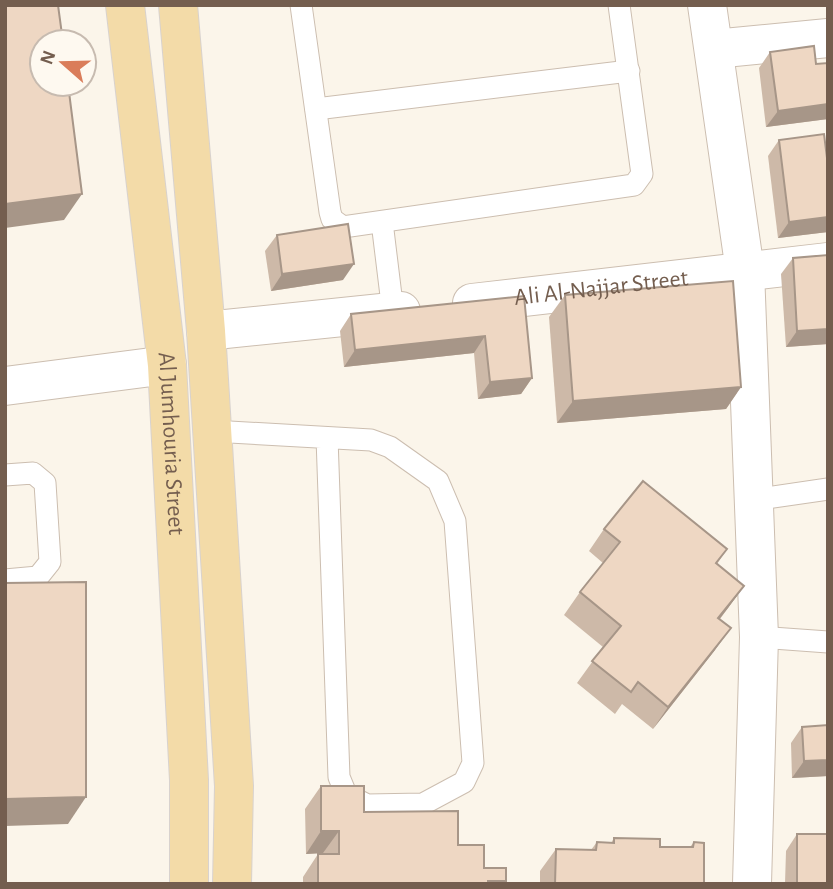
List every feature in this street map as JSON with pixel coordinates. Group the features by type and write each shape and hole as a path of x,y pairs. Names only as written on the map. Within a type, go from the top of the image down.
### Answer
{"main road":[{"name":"Al Jumhouria Street","path":"125,5 167,365 189,780 189,884"},
{"name":"Al Jumhouria Street","path":"178,5 206,331 234,786 232,884"}],"street":[{"path":"707,5 745,271 759,637 752,884"},
{"path":"714,48 828,38"},
{"name":"Ali Al-Najjar Street","path":"206,331 828,262"},
{"path":"5,386 167,365"}],"lane":[{"path":"301,5 332,219 343,227 634,185 642,174 642,167 619,5"},
{"path":"316,109 629,71"},
{"path":"382,222 393,312"},
{"path":"212,431 372,440 390,447 438,481 454,521 473,763 464,782 423,804 368,805 346,794 339,777 327,438"},
{"path":"5,475 33,474 45,483 50,562 38,577 5,580"},
{"path":"753,500 828,489"},
{"path":"759,637 828,642"}],"building":[{"path":"5,5 58,5 61,28 28,28 28,98 70,98 82,194 5,204"},
{"path":"814,46 816,64 828,63 828,104 778,111 770,52"},
{"path":"824,134 828,158 828,217 789,222 779,140"},
{"path":"348,224 354,264 282,274 277,235"},
{"path":"828,255 828,329 797,331 793,258"},
{"path":"733,281 741,387 573,401 565,295"},
{"path":"524,296 532,378 490,382 485,336 355,350 351,314"},
{"path":"643,481 727,549 716,563 744,586 718,618 731,628 668,707 638,682 631,692 592,661 621,626 580,592 620,542 604,529"},
{"path":"86,582 86,797 5,799 5,583"},
{"path":"828,725 828,760 804,761 802,727"},
{"path":"321,786 364,786 364,812 458,811 458,845 484,845 484,868 506,868 506,881 488,881 488,884 318,884 318,854 339,854 339,831 321,831"},
{"path":"797,834 828,834 828,884 797,884"},
{"path":"614,838 660,839 660,847 693,847 694,842 704,843 704,884 555,884 556,849 596,850 597,842 614,843"}]}
